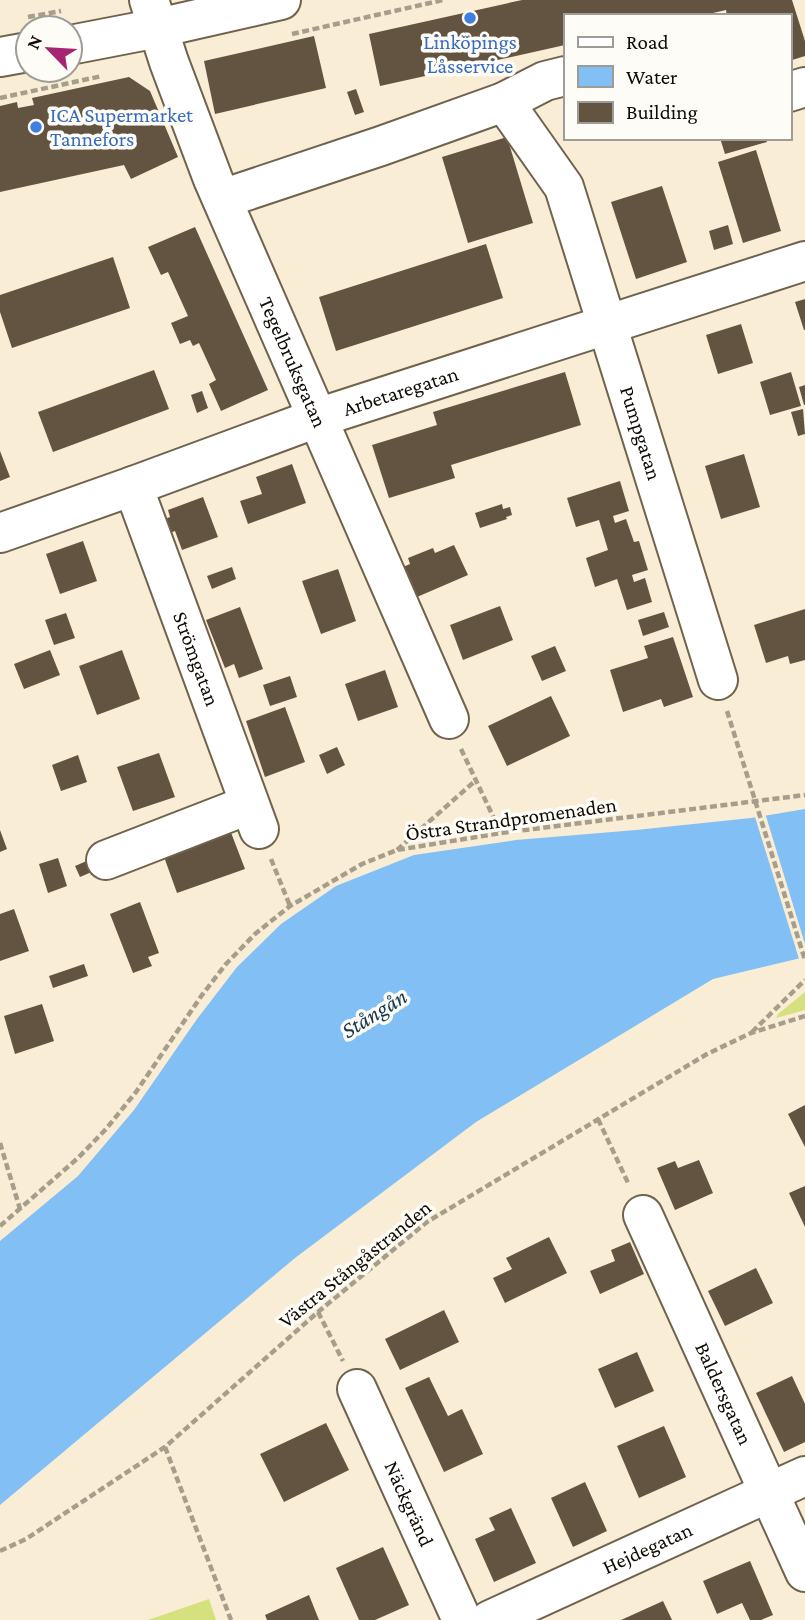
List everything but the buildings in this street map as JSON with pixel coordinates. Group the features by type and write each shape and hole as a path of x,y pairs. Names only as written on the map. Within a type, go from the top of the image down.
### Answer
{"street":[{"path":"84,40 154,14 281,0"},
{"name":"Tegelbruksgatan","path":"154,14 169,62 222,199 449,719"},
{"path":"222,199 504,102 545,81 564,76"},
{"name":"Pumpgatan","path":"504,102 564,187 718,680"},
{"name":"Arbetaregatan","path":"0,533 317,418 805,261"},
{"name":"Strömgatan","path":"133,486 253,817"},
{"path":"106,860 253,817"},
{"name":"Baldersgatan","path":"643,1215 805,1572"},
{"name":"Näckgränd","path":"357,1389 463,1620"},
{"name":"Hejdegatan","path":"514,1615 805,1476"}],"path":[{"path":"718,680 805,960"},
{"path":"397,850 475,781 501,833"},
{"name":"Östra Strandpromenaden","path":"0,1226 106,1129 136,1091 202,995 226,964 255,934 290,906 362,864 397,850 501,833 805,795"},
{"path":"253,817 290,906"},
{"name":"Västra Stångåstranden","path":"751,1033 805,980"},
{"name":"Västra Stångåstranden","path":"0,1551 26,1539 165,1447 318,1312 427,1222 707,1054 751,1033 805,1016"},
{"path":"598,1119 643,1215"},
{"path":"0,1143 20,1209"},
{"path":"318,1312 357,1389"},
{"path":"165,1447 231,1620"}],"green space":[{"path":"805,992 805,1010 776,1018 778,1014"},
{"path":"209,1599 216,1620 148,1620"}],"water":[{"name":"Stångån","path":"805,809 805,957 713,979 476,1122 295,1258 0,1505 0,1241 78,1176 134,1110 237,967 281,924 336,886 414,855 516,840 751,818"}],"pier":[{"path":"765,813 805,944 805,961 800,962 755,817"}],"place":[{"name":"Linköpings Låsservice","path":"470,18"},
{"name":"ICA Supermarket Tannefors","path":"36,127"}]}
